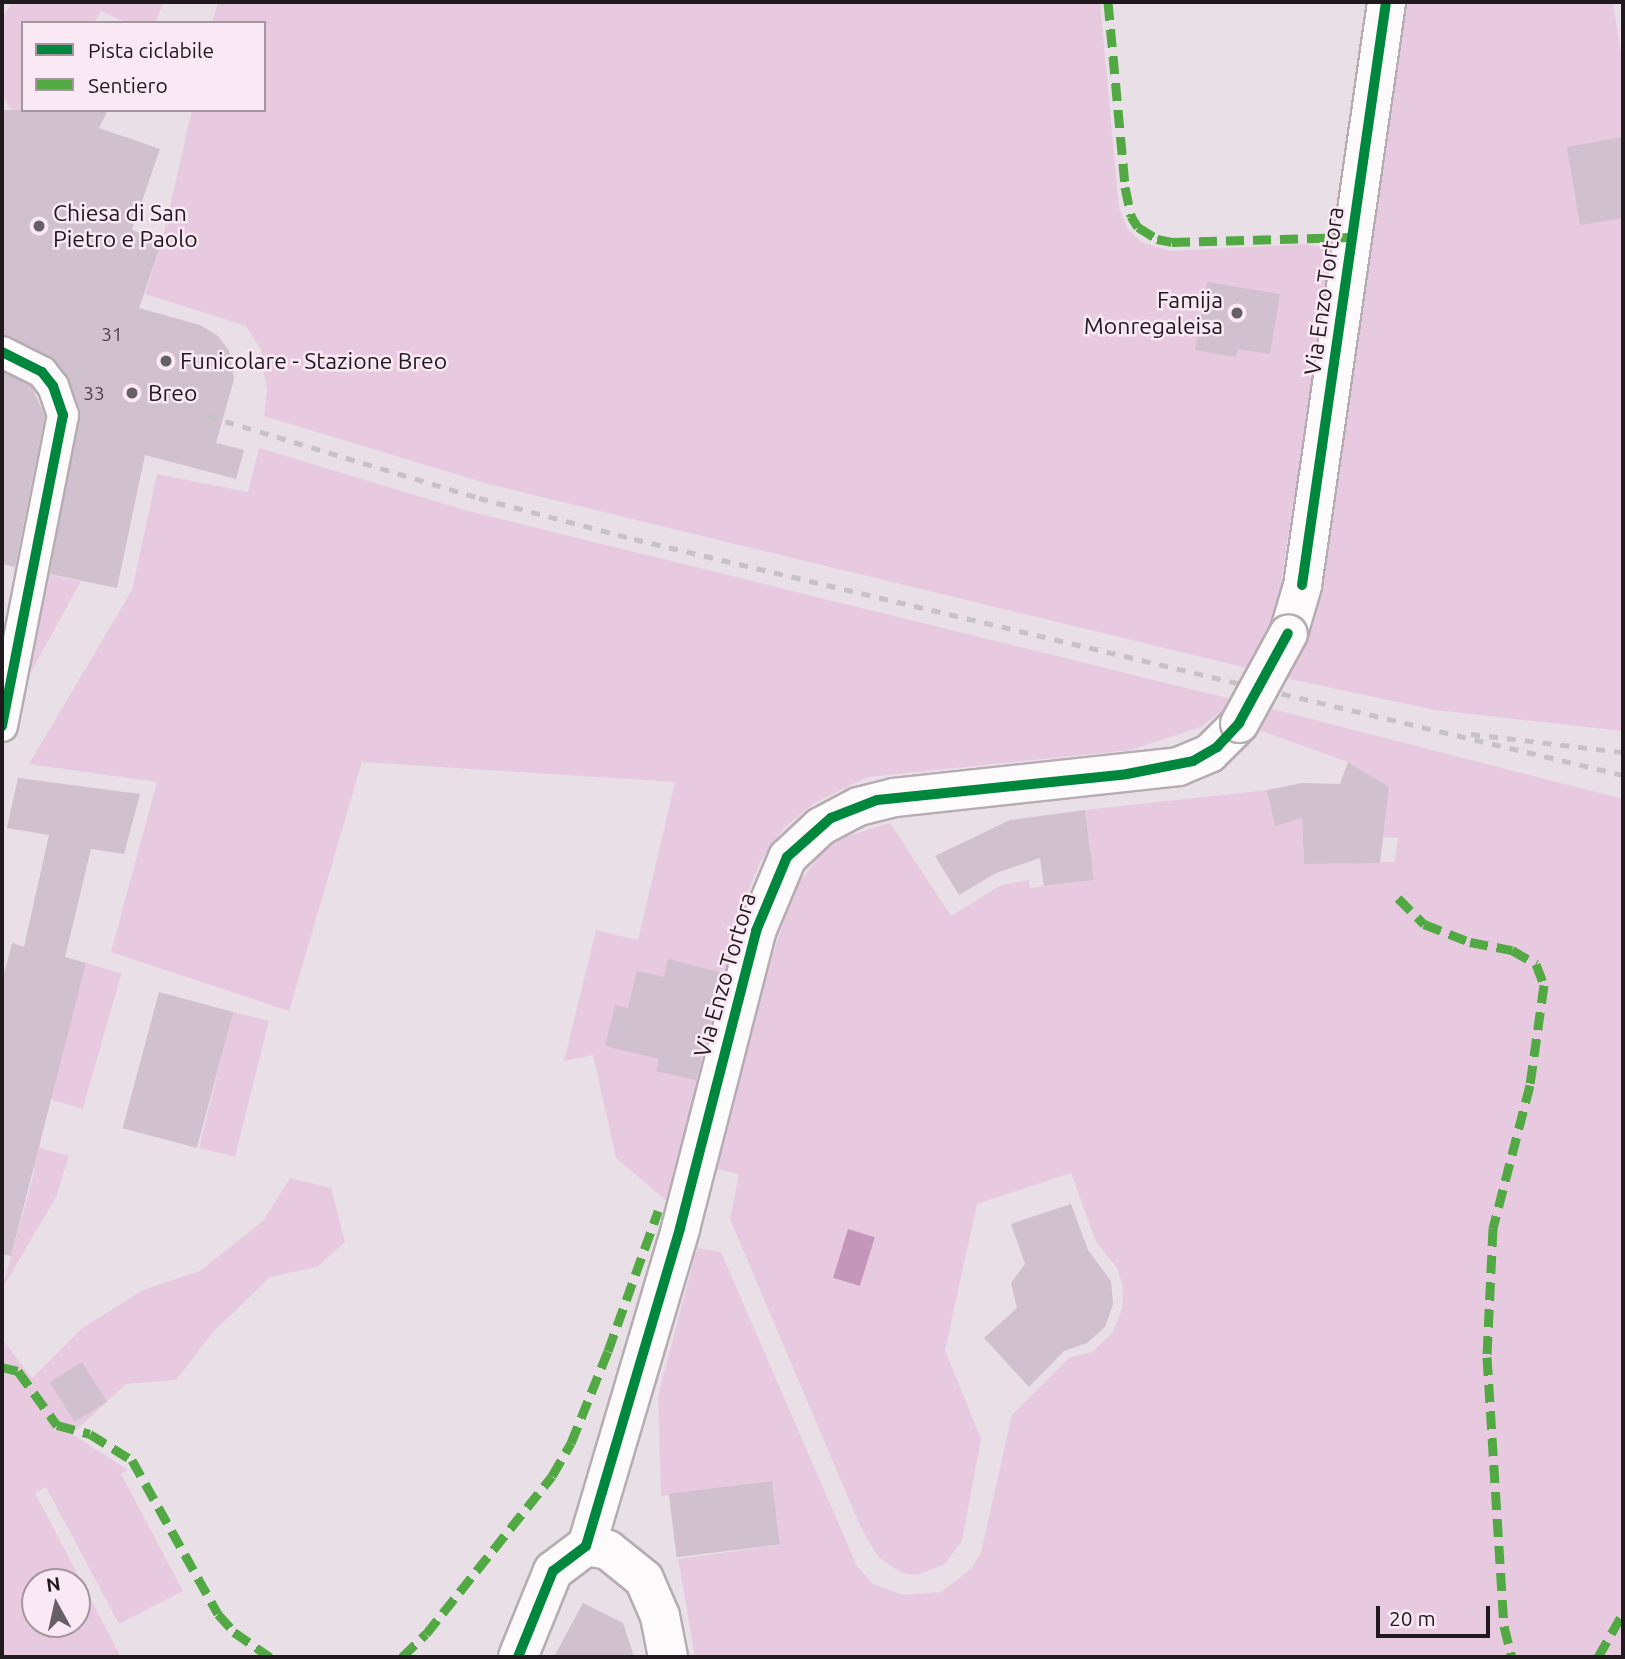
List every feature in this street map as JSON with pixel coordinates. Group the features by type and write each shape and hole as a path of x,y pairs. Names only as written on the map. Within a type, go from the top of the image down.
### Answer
{"main road":[{"path":"518,1657 553,1571 586,1546 608,1550 644,1579 660,1616 668,1657"}],"street":[{"name":"Via Enzo Tortora","path":"586,1546 680,1228 755,931 774,881 796,847 843,811 877,800 1178,766 1209,753 1239,723 1287,633 1302,585 1386,2"},
{"path":"2,352 42,373 53,386 63,415 2,726"}],"shaded area":[{"path":"12,2 164,2 156,21 124,21 101,11 95,21 21,21 21,111 15,115 2,95 2,19"},
{"path":"218,2 1100,2 1119,208 1127,228 1141,242 1170,251 1307,244 1334,249 1276,613 1251,669 488,484 264,416 267,391 261,350 246,326 145,294 162,241 192,112 266,112 266,21 213,21"},
{"path":"1404,2 1613,2 1623,65 1623,731 1435,710 1285,678 1314,611 1321,579"},
{"path":"259,448 468,511 1235,700 1201,727 1131,750 868,777 816,802 786,826 761,860 742,905 668,1202 616,1158 593,1055 564,1061 596,930 638,940 675,782 362,762 289,1011 111,952 157,782 29,764 132,590 157,474 248,492"},
{"path":"46,574 81,581 24,685"},
{"path":"1268,708 1623,799 1623,1657 695,1657 678,1559 780,1545 771,1481 661,1496 658,1396 697,1248 721,1252 857,1566 873,1584 904,1595 941,1592 972,1568 981,1552 1012,1415 1070,1357 1092,1352 1113,1332 1122,1309 1123,1287 1117,1268 1096,1242 1071,1173 977,1204 945,1350 981,1439 962,1541 945,1564 917,1575 902,1573 879,1558 861,1528 730,1219 739,1174 716,1169 763,984 795,887 823,852 842,838 890,823 951,916 1001,885 1029,880 1030,888 1094,880 1085,810 1267,790 1302,818 1304,864 1395,862 1398,838 1383,837 1389,787 1348,762 1256,729"},
{"path":"86,963 122,973 83,1109 47,1099"},
{"path":"233,1012 269,1021 235,1157 199,1148"},
{"path":"37,1147 69,1156 56,1197 2,1289 35,1169 31,1167"},
{"path":"290,1178 331,1188 345,1242 317,1267 270,1277 214,1331 176,1380 126,1384 72,1434 128,1470 121,1474 183,1591 119,1624 46,1487 35,1493 74,1568 21,1568 21,1638 91,1638 91,1600 121,1657 2,1657 2,1339 32,1378 81,1329 143,1290 200,1271 263,1221"},
{"path":"848,1229 875,1237 860,1286 833,1278"}],"building":[{"path":"2,110 107,112 99,128 160,149 132,230 162,241 139,308 200,325 218,336 229,351 234,379 216,443 244,450 236,479 145,455 117,588 50,574 80,410 69,380 55,361 2,335"},
{"path":"1623,137 1623,218 1580,225 1567,147"},
{"path":"1207,282 1280,294 1270,354 1238,349 1236,357 1195,350"},
{"path":"2,371 31,386 45,416 15,567 2,564"},
{"path":"1348,762 1389,787 1380,863 1304,864 1302,818 1275,826 1267,790 1302,783 1340,784"},
{"path":"18,778 140,794 124,854 91,849 65,957 86,963 11,1256 2,1254 2,982 12,943 24,947 49,835 7,828"},
{"path":"1085,810 1094,880 1044,886 1040,858 996,873 959,895 935,856 1010,820"},
{"path":"668,959 723,973 696,1080 656,1071 659,1059 605,1046 615,1005 628,1008 637,971 664,977"},
{"path":"159,992 233,1012 197,1148 123,1128"},
{"path":"1071,1204 1088,1250 1111,1281 1113,1304 1105,1327 1087,1343 1064,1351 1029,1387 984,1338 1017,1308 1011,1283 1025,1264 1011,1224"},
{"path":"82,1362 107,1402 75,1422 50,1382"},
{"path":"772,1481 780,1545 677,1557 669,1494"},
{"path":"583,1603 623,1623 634,1657 554,1657"}],"railway":[{"path":"208,416 479,498 634,539 1623,775"},
{"path":"1471,734 1623,752"}],"marked path":[{"path":"1108,2 1125,187 1131,216 1138,227 1157,239 1172,242 1353,237"},
{"path":"1398,898 1424,924 1470,942 1512,950 1536,964 1544,985 1530,1085 1493,1228 1487,1357 1504,1626 1512,1657"},
{"path":"402,1657 426,1634 552,1476 571,1443 608,1351 658,1211"},
{"path":"2,1367 18,1371 57,1425 90,1434 132,1460 218,1614 234,1632 270,1657"},
{"path":"1598,1657 1623,1613"}],"cycle path":[{"path":"1302,585 1386,2"},
{"path":"2,352 42,372 53,386 63,415 2,726"},
{"path":"518,1657 553,1571 586,1546 680,1228 756,931 787,857 831,818 877,800 1127,774 1193,761 1217,747 1239,723 1288,633"}],"place":[{"name":"Chiesa di San Pietro e Paolo","path":"39,226"},
{"name":"Famija Monregaleisa","path":"1237,313"},
{"name":"Funicolare - Stazione Breo","path":"166,361"},
{"name":"Breo","path":"132,393"}]}
